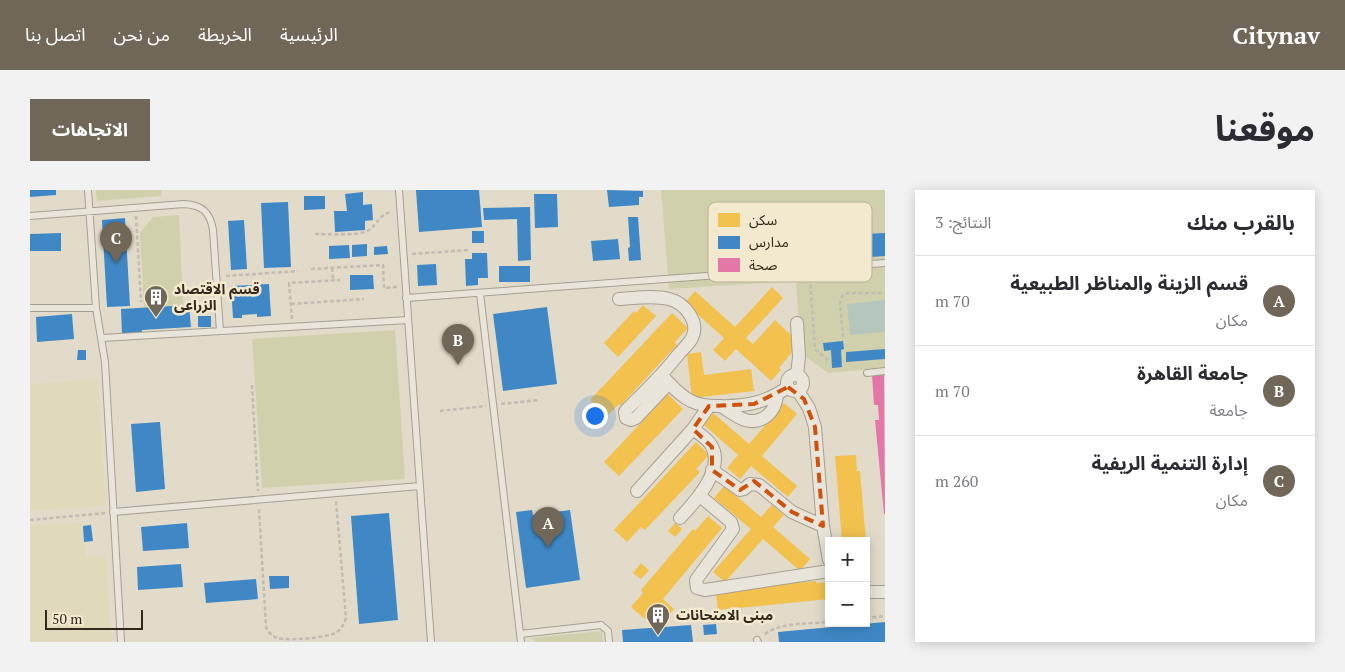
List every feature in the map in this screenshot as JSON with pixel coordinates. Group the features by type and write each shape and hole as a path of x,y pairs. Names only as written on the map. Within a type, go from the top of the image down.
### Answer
{"street":[{"path":"619,299 661,298 671,300 681,305 688,312 693,322 694,331 691,339 665,379 635,410"},
{"path":"665,379 691,401 715,406 754,404 788,391 804,384 802,378 797,375 799,357 797,323"},
{"path":"788,391 809,408 816,428 825,537"},
{"path":"637,491 715,406"},
{"path":"680,518 700,496 712,470 714,454 712,447 707,440 693,429"},
{"path":"712,470 740,490 750,484 759,485 792,512 823,526"},
{"path":"700,496 731,522 733,529 696,580 697,588 705,590 825,572"},
{"path":"870,592 885,592"}],"lane":[{"path":"88,190 96,308 106,370 121,642"},
{"path":"399,190 431,642"},
{"path":"30,216 184,204 195,205 205,210 211,219 213,230 220,332"},
{"path":"872,264 885,263"},
{"path":"406,298 708,276"},
{"path":"480,293 521,642"},
{"path":"30,308 96,308"},
{"path":"102,338 408,320"},
{"path":"867,373 885,371"},
{"path":"113,512 420,486"},
{"path":"520,634 600,625 608,631 610,642"}],"path":[{"path":"136,208 140,302"},
{"path":"315,234 363,233 371,228 384,214 400,210"},
{"path":"403,254 469,250"},
{"path":"311,269 383,265 384,288 406,287"},
{"path":"332,268 333,281"},
{"path":"217,276 298,271"},
{"path":"292,327 289,284 340,280"},
{"path":"810,282 815,349 828,360"},
{"path":"843,336 840,303 842,296 848,294 885,293"},
{"path":"291,304 364,299"},
{"path":"252,385 266,627 268,632 279,638 331,635 341,629 346,618 336,493"},
{"path":"30,520 113,512"},
{"path":"870,618 885,616"},
{"path":"757,641 775,628 825,622"}],"highlighted area":[{"path":"788,387 804,399 815,427 823,526 792,512 754,481 740,490 712,470 712,447 693,429 709,406 754,404"}],"shaded area":[{"path":"885,300 885,332 850,335 847,304"},
{"path":"98,379 106,506 30,511 30,384"},
{"path":"83,522 86,557 105,555 112,642 30,642 30,526"}],"green space":[{"path":"96,190 161,190 161,196 97,201"},
{"path":"661,190 885,190 885,368 828,373 801,353 796,282 872,282 872,202 708,202 708,282 780,282 669,289"},
{"path":"179,215 183,305 144,308 140,233 153,217"},
{"path":"395,330 405,479 262,488 252,339"},
{"path":"602,631 603,642 536,642 531,638"}],"building: سكن":[{"path":"772,287 783,298 746,338 753,344 775,320 793,337 793,351 779,368 781,370 771,381 736,349 725,361 713,350 724,338 685,303 695,291 735,327"},
{"path":"643,305 656,316 618,357 604,343 634,311 636,313"},
{"path":"672,313 688,328 675,342 677,345 621,405 619,404 607,416 590,400"},
{"path":"701,352 704,375 751,369 754,391 692,398 687,354"},
{"path":"668,394 683,409 619,476 604,462"},
{"path":"784,403 797,414 762,456 797,486 788,497 751,466 740,479 727,468 738,455 703,424 713,413 749,444"},
{"path":"696,442 709,455 696,469 700,472 645,530 641,527 627,542 614,530"},
{"path":"856,455 857,471 860,471 866,537 842,537 835,456"},
{"path":"724,486 761,517 772,505 784,515 773,527 810,559 800,571 763,539 725,582 713,572 751,529 714,498"},
{"path":"708,516 722,528 663,599 674,609 665,620 653,610 645,619 631,607 643,593 641,590 693,529 695,531"},
{"path":"675,523 682,529 675,537 668,531"},
{"path":"641,563 649,570 641,579 633,573"},
{"path":"816,581 816,583 825,582 825,599 718,610 716,593 732,589"}],"building: مدارس":[{"path":"30,190 56,190 56,195 30,197"},
{"path":"416,190 479,190 482,227 419,232"},
{"path":"607,190 643,191 643,197 639,197 639,205 609,207"},
{"path":"363,192 363,205 372,204 373,220 365,221 365,230 335,232 334,211 347,211 345,194"},
{"path":"534,194 557,194 558,227 535,228"},
{"path":"304,196 325,196 325,209 304,210"},
{"path":"288,202 291,267 264,268 261,203"},
{"path":"530,207 531,260 518,261 517,219 484,220 483,208"},
{"path":"628,217 638,217 641,260 629,261"},
{"path":"125,218 130,306 107,307 102,220"},
{"path":"244,220 247,269 231,270 228,221"},
{"path":"472,231 484,231 484,243 472,243"},
{"path":"61,233 61,251 30,251 30,234"},
{"path":"885,233 885,256 872,257 872,234"},
{"path":"618,239 620,259 593,261 591,241"},
{"path":"367,244 367,256 352,257 352,245"},
{"path":"349,245 350,258 329,259 329,246"},
{"path":"387,246 388,254 374,255 374,247"},
{"path":"472,253 487,253 488,278 478,278 478,285 466,286 465,259 472,259"},
{"path":"436,264 437,285 418,286 417,265"},
{"path":"499,266 530,266 530,282 499,282"},
{"path":"350,275 373,275 374,289 350,290"},
{"path":"269,284 271,316 257,317 257,314 233,318 231,286"},
{"name":"قسم الاقتصاد الزراعى","path":"189,305 191,327 142,330 142,334 122,335 121,309"},
{"path":"547,307 557,384 503,391 493,314"},
{"path":"72,314 74,339 37,342 36,317"},
{"path":"198,316 211,316 211,327 198,327"},
{"path":"843,341 844,349 841,350 842,367 832,368 831,350 824,351 823,343"},
{"path":"885,349 885,359 846,362 846,352"},
{"path":"78,350 86,350 86,360 77,360"},
{"path":"160,422 165,489 136,492 131,424"},
{"path":"532,510 533,515 570,510 580,580 526,588 516,512"},
{"path":"389,513 398,620 359,624 351,516"},
{"path":"187,523 189,548 143,551 141,527"},
{"path":"91,525 93,541 84,542 83,526"},
{"path":"181,564 183,587 138,590 137,567"},
{"path":"269,576 289,576 289,588 270,589"},
{"path":"256,579 258,599 206,603 204,583"},
{"path":"885,622 885,642 779,642 778,632 832,627 870,627 870,623"},
{"path":"716,624 717,634 704,635 703,625"},
{"name":"مبنى الامتحانات","path":"691,625 693,642 623,642 622,630"}],"building: صحة":[{"path":"884,373 885,514 875,420 879,420 878,405 874,405 872,374"}],"place":[{"name":"إدارة التنمية الريفية","path":"116,263"},
{"name":"قسم الاقتصاد الزراعى","path":"156,318"},
{"name":"جامعة القاهرة","path":"458,365"},
{"name":"قسم الزينة والمناظر الطبيعية","path":"548,548"},
{"name":"مبنى الامتحانات","path":"658,636"}]}
